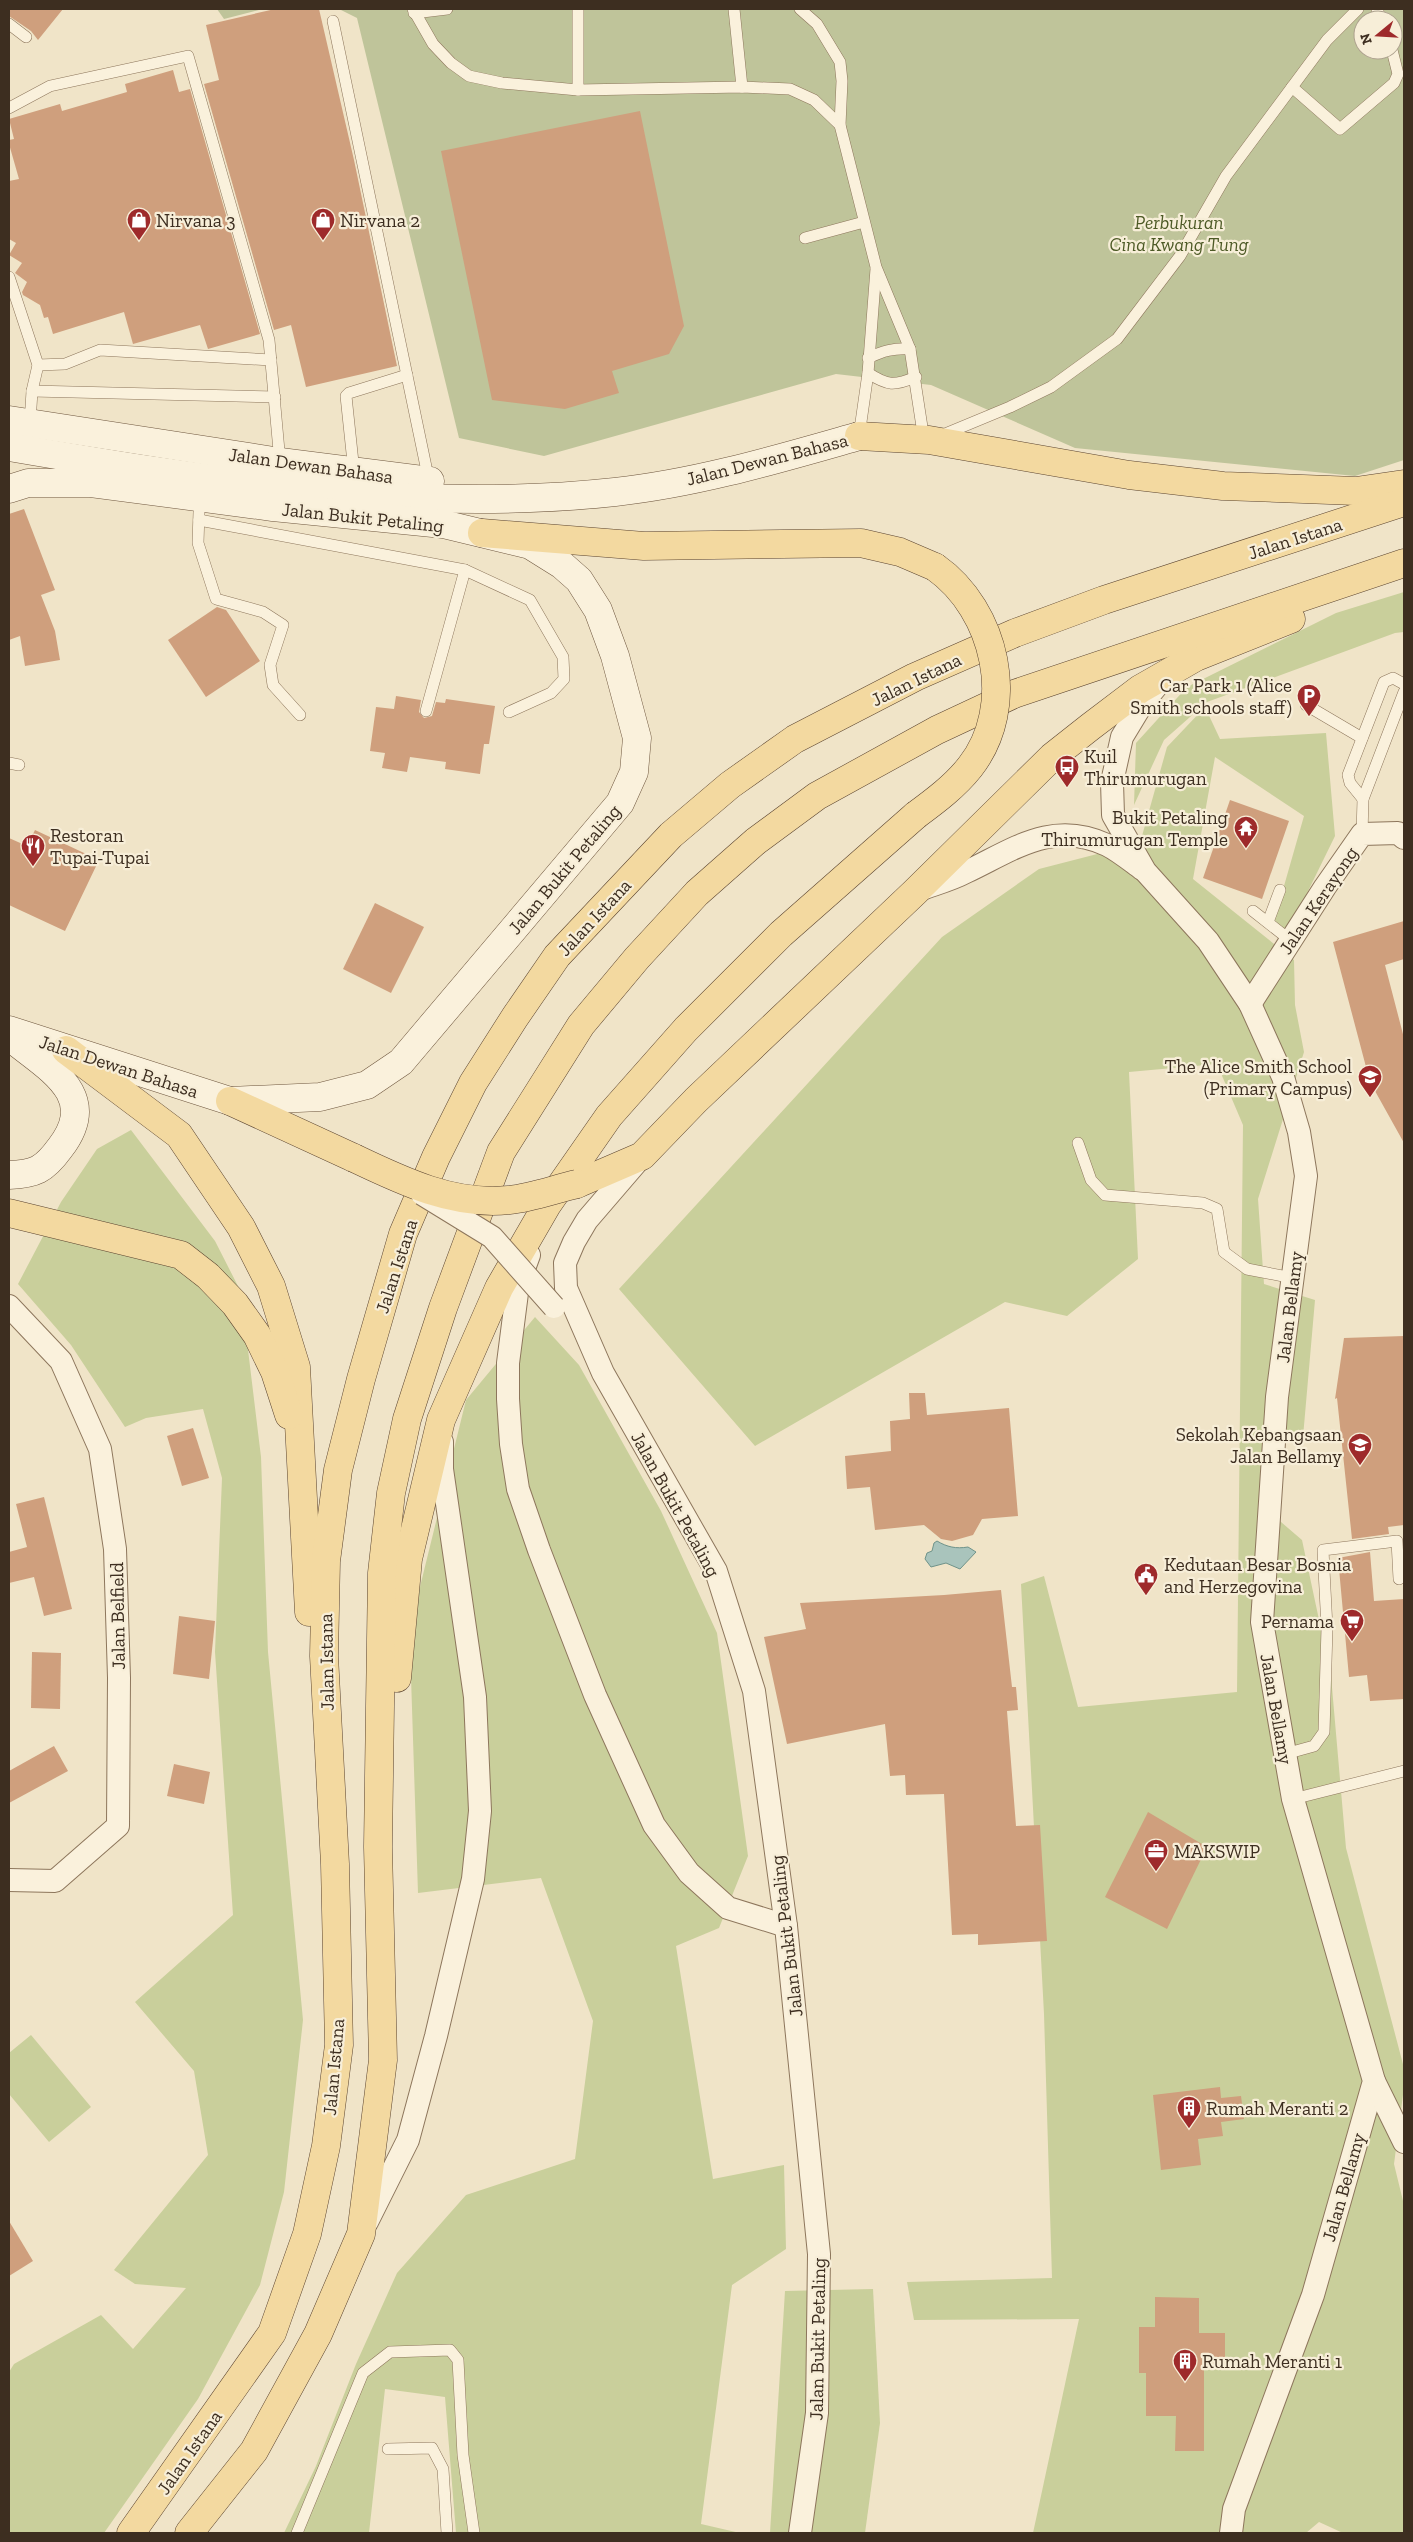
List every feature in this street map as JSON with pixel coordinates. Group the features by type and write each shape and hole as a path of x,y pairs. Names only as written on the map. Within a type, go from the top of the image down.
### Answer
{"main road":[{"name":"Jalan Dewan Bahasa","path":"19,422 277,475 422,498 518,499 616,492 734,471 859,436"},
{"path":"859,436 927,440 1129,476 1223,486 1356,491 1404,484"},
{"name":"Jalan Dewan Bahasa","path":"9,447 152,472 277,475 354,472 429,481 616,492"},
{"path":"277,475 443,524"},
{"name":"Jalan Bukit Petaling","path":"9,489 28,483 92,483 199,509 443,524 530,545 562,564 579,580 598,610 629,703 637,738 634,772 614,810 401,1062 367,1085 320,1097 230,1101"},
{"name":"Jalan Istana","path":"131,2533 272,2333 307,2234 326,2146 339,2046 324,1656 326,1561 338,1470 361,1379 403,1234 436,1157 473,1083 557,956 671,835 730,784 795,739 915,677 1015,633 1104,600 1404,502"},
{"path":"378,1847 408,1559 441,1420 498,1288 547,1205 609,1116 686,1029 781,934 916,815 946,793 971,766 985,742 997,690 996,669 989,642 980,620 953,580 936,567 900,552 861,543 644,546 482,533"},
{"path":"189,2533 254,2451 318,2334 361,2234 383,2060 378,1847 382,1574 391,1493 406,1420 443,1308 501,1152 580,1025 636,958 696,893 756,841 817,796 937,730 1014,694 1404,563"},
{"path":"230,1101 399,1180 463,1200 509,1200 577,1184 642,1156 696,1100 915,892 1052,757 1140,689 1196,657 1404,570"},
{"name":"Jalan Dewan Bahasa","path":"9,1030 66,1050 230,1101"},
{"path":"9,1036 67,1086 74,1099 77,1112 65,1141 52,1158 31,1174 9,1175"},
{"path":"66,1050 179,1135 208,1175 241,1228 271,1286 296,1367 310,1633 330,1777"},
{"path":"9,1213 181,1255 208,1276 235,1304 256,1335 275,1372 300,1450"}],"street":[{"name":"Jalan Bellamy","path":"1168,673 1142,704 1122,737 1112,782 1113,815 1145,871 1208,941 1250,1004 1283,1077 1300,1132 1306,1176 1277,1396 1262,1622 1293,1798 1374,2081 1313,2294 1234,2509 1231,2533"},
{"name":"Jalan Kerayong","path":"1250,1004 1290,940 1362,834 1398,834 1404,838"},
{"name":"Jalan Bellamy","path":"915,892 966,872 1027,841 1052,835 1070,836 1106,845 1145,871"},
{"name":"Jalan Bukit Petaling","path":"642,1156 587,1220 565,1263 566,1288 603,1373 718,1576 754,1691 786,1926 819,2254 817,2413 800,2533"},
{"name":"Jalan Bukit Petaling","path":"399,1180 492,1237 554,1307 603,1373"},
{"path":"547,1205 518,1285 508,1363 511,1444 518,1489 594,1695 654,1825 689,1873 728,1908 786,1926"},
{"path":"9,1225 37,1221"},
{"name":"Jalan Belfield","path":"9,1306 61,1361 100,1450 115,1549 118,1826 55,1881 9,1880"},
{"path":"361,2234 408,2140 436,2036 474,1870 480,1811 475,1697 442,1469 441,1420"},
{"path":"1374,2081 1404,2142"}],"lane":[{"path":"447,9 413,11 433,44 451,63 469,76 502,84 578,90 742,87 790,89 814,100 840,125"},
{"path":"578,9 578,90"},
{"path":"734,9 742,87"},
{"path":"800,9 817,24 840,62 842,81 840,125 876,267 910,349 927,440 1010,407 1051,387 1118,339 1180,256 1226,176 1327,40 1358,9"},
{"path":"333,21 429,481"},
{"path":"9,24 26,37"},
{"path":"9,108 50,86 188,56 269,340 275,397 277,475"},
{"path":"1292,87 1340,129 1394,83 1398,74 1394,60"},
{"path":"805,238 864,222"},
{"path":"859,436 868,373 876,267"},
{"path":"9,277 38,365 32,391 19,422"},
{"path":"868,358 882,351 910,349"},
{"path":"38,365 65,364 100,350 271,360"},
{"path":"868,373 882,382 898,384 916,376"},
{"path":"354,472 346,396 349,393 407,375"},
{"path":"32,391 275,397"},
{"path":"300,715 272,685 270,665 283,625 263,612 216,599 198,544 199,509 465,570 530,600 563,657 564,679 551,693 509,712"},
{"path":"426,711 465,570"},
{"path":"1363,798 1350,783 1348,775 1384,682 1393,678 1404,684"},
{"path":"1362,834 1363,798 1404,692"},
{"path":"1306,705 1362,738"},
{"path":"1268,922 1280,890"},
{"path":"1253,911 1290,940"},
{"path":"1078,1143 1091,1180 1105,1196 1203,1203 1217,1209 1224,1252 1247,1269 1293,1278"},
{"path":"1285,1754 1314,1746 1324,1732 1327,1628 1323,1550 1397,1541 1399,1580"},
{"path":"1293,1798 1404,1771"},
{"path":"297,2533 363,2373 390,2352 450,2350 458,2360 463,2456 474,2533"},
{"path":"388,2449 432,2448 443,2469 447,2533"}],"green space":[{"path":"217,9 263,9 224,19"},
{"name":"Perbukuran Cina Kwang Tung","path":"339,9 1404,9 1404,460 1355,476 1075,448 931,385 836,374 544,456 459,438 357,18"},
{"path":"1404,592 1404,632 1395,633 1207,702 1164,740 1134,805 1136,743 1187,687 1336,613"},
{"path":"1205,707 1220,739 1326,733 1335,836 1288,932 1274,921 1304,816 1215,757 1193,879 1294,960 1295,1005 1304,1052 1258,1199 1264,1284 1315,1300 1303,1437 1273,1439 1267,1510 1302,1540 1331,1676 1346,1848 1404,2068 1404,2087 1394,2164 1404,2205 1404,2533 1343,2533 1319,2522 1306,2533 1033,2533 1079,2319 914,2320 907,2282 1052,2278 1044,2014 1021,1584 1044,1576 1078,1707 1237,1692 1243,1125 1217,1064 1129,1072 1138,1259 1067,1316 1005,1302 755,1446 619,1289 942,937 1039,869 1140,843 1167,747"},
{"path":"131,1130 215,1241 241,1292 261,1457 268,1652 303,2020 284,2192 260,2285 198,2399 104,2533 9,2533 9,2372 14,2364 101,2315 133,2349 186,2288 135,2284 114,2270 208,2155 194,2071 135,2002 233,1915 215,1652 222,1478 203,1409 146,1418 125,1427 71,1345 18,1284 61,1202 97,1149"},
{"path":"535,1317 579,1365 661,1511 717,1633 748,1856 719,1928 676,1946 713,2179 784,2165 786,2249 732,2285 701,2524 740,2533 456,2533 445,2397 385,2389 369,2533 284,2533 316,2466 356,2364 397,2273 466,2195 575,2159 593,2021 541,1878 418,1893 411,1677 417,1599 466,1400"},
{"path":"31,2035 91,2107 49,2142 9,2094 9,2053"},
{"path":"873,2289 880,2423 865,2533 770,2533 785,2291"}],"water":[{"path":"937,1541 952,1547 968,1547 976,1552 960,1569 946,1563 931,1567 925,1559 927,1553 932,1551 934,1543"}],"building":[{"path":"9,9 63,9 38,40 31,31 9,16"},
{"name":"Nirvana 2","path":"275,9 319,9 354,160 397,366 306,387 291,325 274,330 204,84 219,80 206,25"},
{"path":"173,70 179,92 190,89 260,334 208,349 200,325 133,344 124,312 53,334 48,317 44,318 40,305 23,295 22,292 27,282 15,273 22,263 9,255 16,243 9,239 9,181 19,179 9,144 9,140 14,139 9,119 60,104 62,111 127,92 125,84"},
{"path":"640,111 684,326 669,354 612,371 619,393 565,409 492,400 441,151"},
{"path":"24,509 55,590 41,595 55,631 60,660 25,666 20,636 9,640 9,514"},
{"path":"217,607 226,610 260,661 206,697 168,640"},
{"path":"396,696 421,700 419,712 424,718 432,716 436,702 445,703 446,699 495,706 489,744 484,744 480,774 445,769 446,762 410,757 407,772 382,768 385,753 370,751 376,707 394,709"},
{"name":"Bukit Petaling Thirumurugan Temple","path":"1230,800 1289,821 1262,899 1203,878"},
{"path":"35,830 99,860 65,931 9,905 9,838 27,846"},
{"path":"375,903 424,927 391,993 343,969"},
{"path":"1404,921 1404,959 1385,965 1404,1038 1404,1143 1370,1082 1333,942"},
{"name":"Sekolah Kebangsaan Jalan Bellamy","path":"1404,1336 1404,1525 1388,1527 1389,1534 1352,1539 1337,1398 1335,1399 1344,1338"},
{"path":"909,1393 925,1393 927,1415 1009,1408 1018,1516 982,1519 973,1535 952,1541 941,1539 924,1525 875,1530 870,1487 847,1489 845,1456 891,1451 890,1421 910,1419"},
{"path":"193,1428 209,1478 182,1486 167,1436"},
{"path":"44,1497 72,1609 44,1616 34,1577 9,1583 9,1552 27,1547 16,1504"},
{"path":"1370,1552 1374,1601 1404,1599 1404,1699 1370,1701 1367,1675 1349,1677 1338,1558"},
{"path":"1001,1590 1012,1687 1016,1687 1018,1710 1007,1711 1016,1826 1040,1825 1047,1941 978,1945 978,1934 952,1935 944,1794 906,1795 905,1775 890,1776 885,1724 787,1744 764,1637 806,1629 800,1603"},
{"path":"179,1616 215,1621 209,1679 173,1674"},
{"path":"32,1652 61,1653 60,1709 31,1708"},
{"path":"54,1746 68,1771 9,1803 9,1771"},
{"path":"174,1764 210,1772 204,1804 167,1796"},
{"name":"MAKSWIP","path":"1148,1812 1207,1847 1167,1929 1105,1897"},
{"name":"Rumah Meranti 2","path":"1220,2087 1221,2098 1241,2096 1244,2119 1221,2122 1223,2136 1198,2139 1201,2165 1161,2170 1153,2095"},
{"path":"9,2221 33,2261 9,2276"},
{"name":"Rumah Meranti 1","path":"1155,2297 1199,2298 1199,2333 1225,2333 1225,2366 1204,2366 1204,2451 1175,2451 1176,2416 1146,2416 1146,2373 1139,2373 1139,2327 1155,2327"}],"place":[{"name":"Nirvana 3","path":"139,241"},
{"name":"Nirvana 2","path":"323,241"},
{"name":"Car Park 1 (Alice Smith schools staff)","path":"1309,717"},
{"name":"Kuil Thirumurugan","path":"1067,788"},
{"name":"Bukit Petaling Thirumurugan Temple","path":"1246,849"},
{"name":"Restoran Tupai-Tupai","path":"33,867"},
{"name":"The Alice Smith School (Primary Campus)","path":"1370,1098"},
{"name":"Sekolah Kebangsaan Jalan Bellamy","path":"1360,1466"},
{"name":"Kedutaan Besar Bosnia and Herzegovina","path":"1146,1596"},
{"name":"Pernama","path":"1352,1642"},
{"name":"MAKSWIP","path":"1156,1872"},
{"name":"Rumah Meranti 2","path":"1189,2129"},
{"name":"Rumah Meranti 1","path":"1185,2382"}]}
